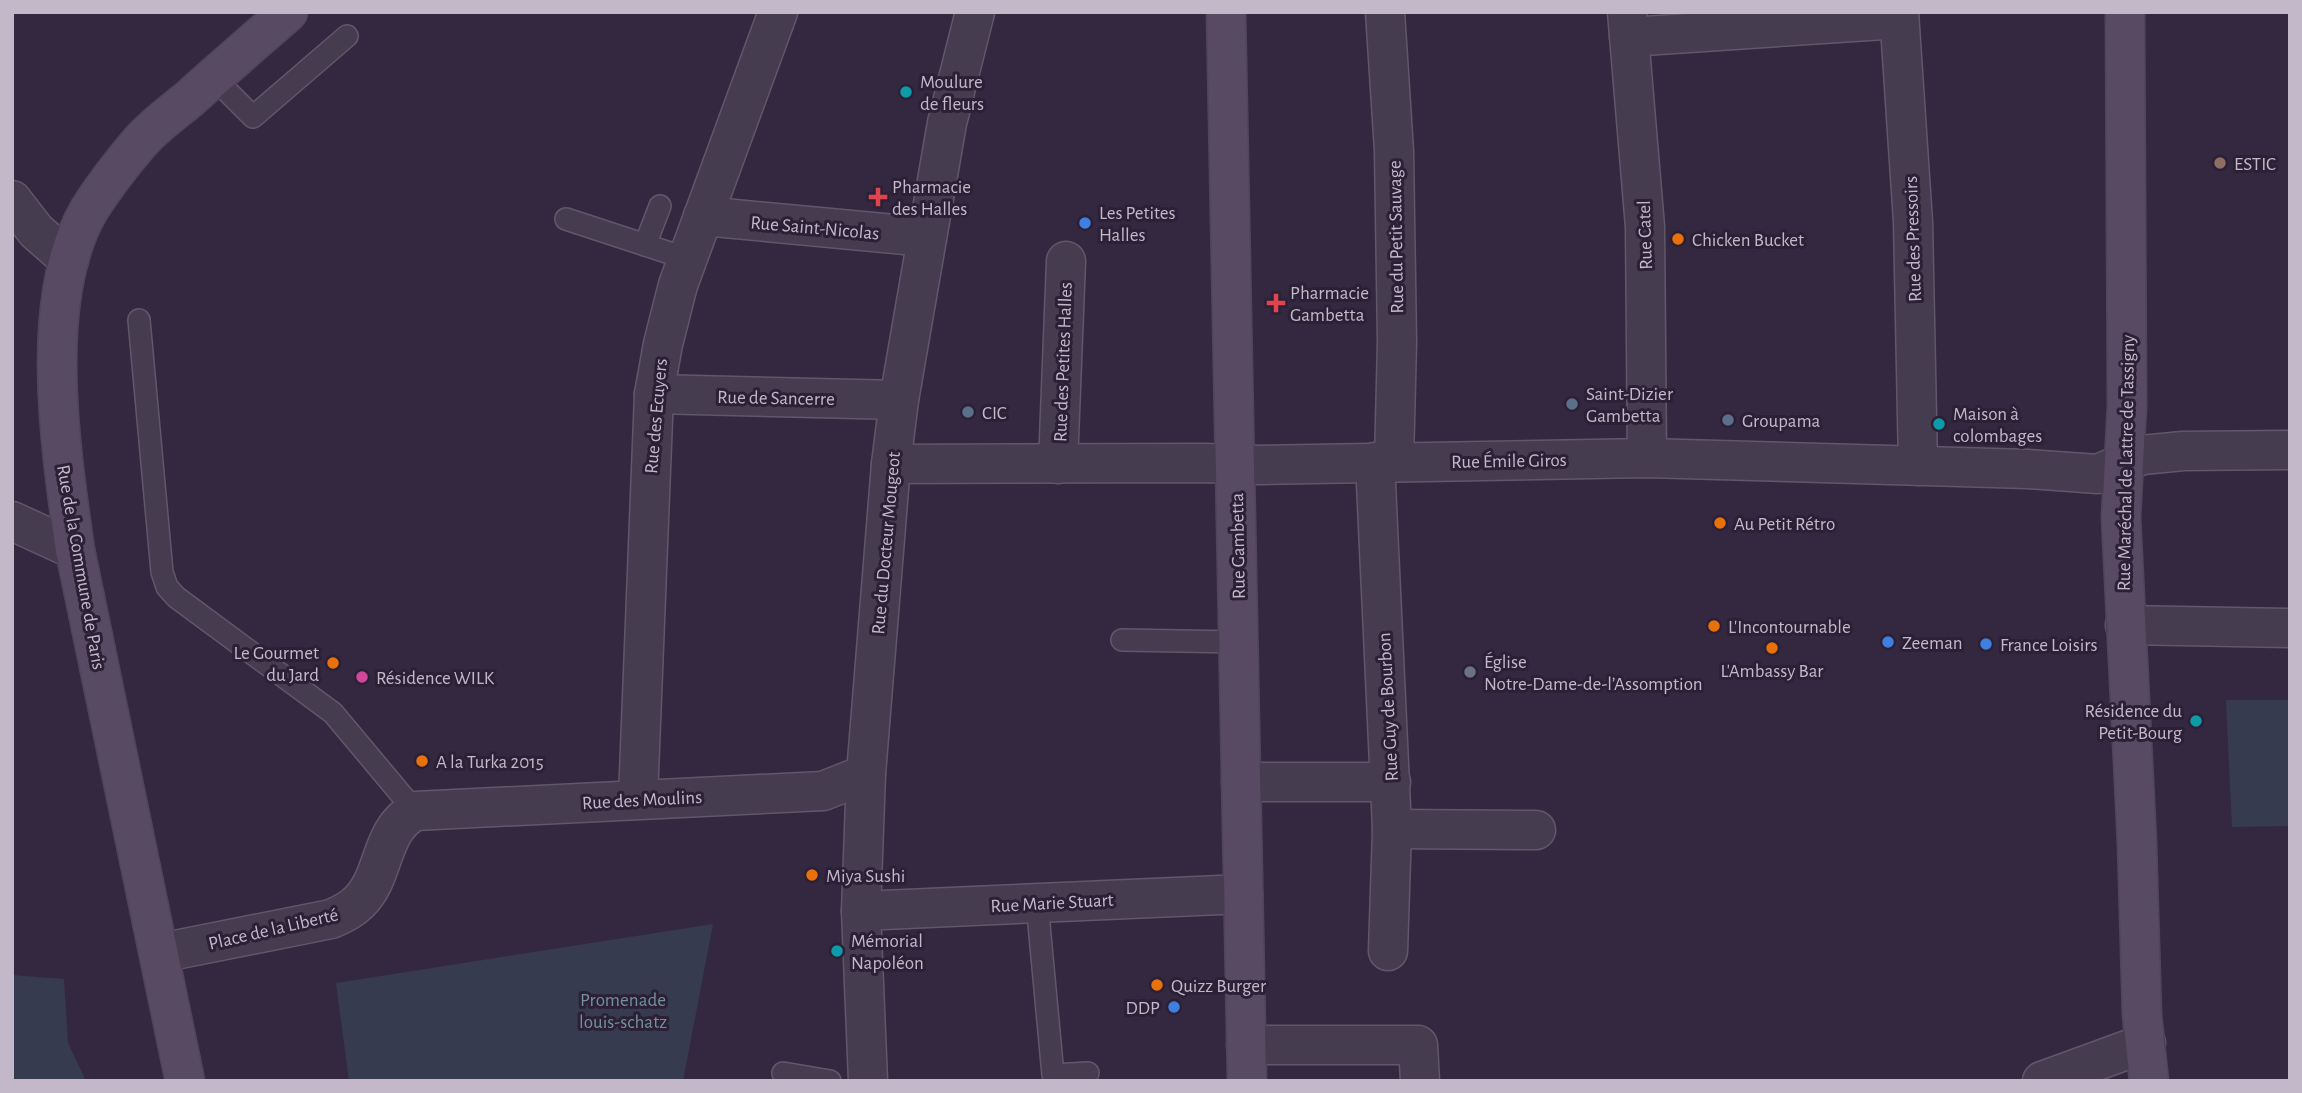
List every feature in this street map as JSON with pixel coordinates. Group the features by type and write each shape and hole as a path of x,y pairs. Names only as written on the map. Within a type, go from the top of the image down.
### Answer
{"main road":[{"name":"Rue de la Commune de Paris","path":"186,1081 75,550 65,478 58,394 58,326 69,260 88,212 117,169 143,139 288,12"},
{"name":"Rue Gambetta","path":"1226,12 1247,1063"},
{"name":"Rue Maréchal de Lattre de Tassigny","path":"2125,12 2127,406 2121,517 2137,843 2142,1016 2149,1081"}],"street":[{"name":"Rue des Ecuyers","path":"638,798 641,776 654,394 678,285 778,12"},
{"name":"Rue du Docteur Mougeot","path":"868,1081 861,911 866,774 891,464 899,400 947,122 975,12"},
{"name":"Rue du Petit Sauvage","path":"1385,12 1394,151 1397,342 1385,462"},
{"path":"1628,25 1899,16"},
{"name":"Rue des Pressoirs","path":"1899,16 1913,222 1919,466"},
{"name":"Rue Catel","path":"1628,25 1645,228 1647,458"},
{"path":"12,200 36,231 69,260"},
{"name":"Rue Saint-Nicolas","path":"704,216 926,237"},
{"name":"Rue des Petites Halles","path":"1058,464 1066,261"},
{"name":"Rue de Sancerre","path":"654,394 899,400"},
{"name":"Rue Émile Giros","path":"891,464 1260,465 1647,458 2028,469 2098,474 2143,455 2290,450"},
{"name":"Rue Guy de Bourbon","path":"1385,462 1392,829 1388,951"},
{"path":"12,521 75,550"},
{"path":"2125,625 2290,628"},
{"name":"Rue des Moulins","path":"415,811 823,791 866,774"},
{"path":"1241,782 1391,782"},
{"name":"Place de la Liberté","path":"160,953 331,919 346,912 359,902 369,888 393,830 403,817 415,811"},
{"path":"1392,829 1536,830"},
{"name":"Rue Marie Stuart","path":"861,911 1243,894"},
{"path":"2042,1081 2146,1042"},
{"path":"1247,1063 1418,1045 1420,1081"}],"lane":[{"path":"213,77 253,117 347,36"},
{"path":"645,245 660,206"},
{"path":"566,219 688,259"},
{"path":"139,320 162,572 167,587 176,597 333,713 415,811"},
{"path":"1122,640 1239,642"},
{"path":"1037,903 1053,1075 1088,1073"},
{"path":"783,1073 830,1081"}],"green space":[{"path":"2226,700 2290,700 2290,826 2232,827"},
{"name":"Promenade louis-schatz","path":"713,924 683,1081 349,1081 336,983"},
{"path":"12,975 64,979 68,1043 86,1081 12,1081"}],"place":[{"name":"Moulure de fleurs","path":"906,92"},
{"name":"ESTIC","path":"2220,163"},
{"name":"Pharmacie des Halles","path":"878,197"},
{"name":"Les Petites Halles","path":"1085,223"},
{"name":"Chicken Bucket","path":"1678,239"},
{"name":"Pharmacie Gambetta","path":"1276,303"},
{"name":"Saint-Dizier Gambetta","path":"1572,404"},
{"name":"CIC","path":"968,412"},
{"name":"Groupama","path":"1728,420"},
{"name":"Maison à colombages","path":"1939,424"},
{"name":"Au Petit Rétro","path":"1720,523"},
{"name":"L'Incontournable","path":"1714,626"},
{"name":"Zeeman","path":"1888,642"},
{"name":"France Loisirs","path":"1986,644"},
{"name":"L'Ambassy Bar","path":"1772,648"},
{"name":"Le Gourmet du Jard","path":"333,663"},
{"name":"Église Notre-Dame-de-l’Assomption","path":"1470,672"},
{"name":"Résidence WILK","path":"362,677"},
{"name":"Résidence du Petit-Bourg","path":"2196,721"},
{"name":"A la Turka 2015","path":"422,761"},
{"name":"Miya Sushi","path":"812,875"},
{"name":"Mémorial Napoléon","path":"837,951"},
{"name":"Quizz Burger","path":"1157,985"},
{"name":"DDP","path":"1174,1007"}]}
